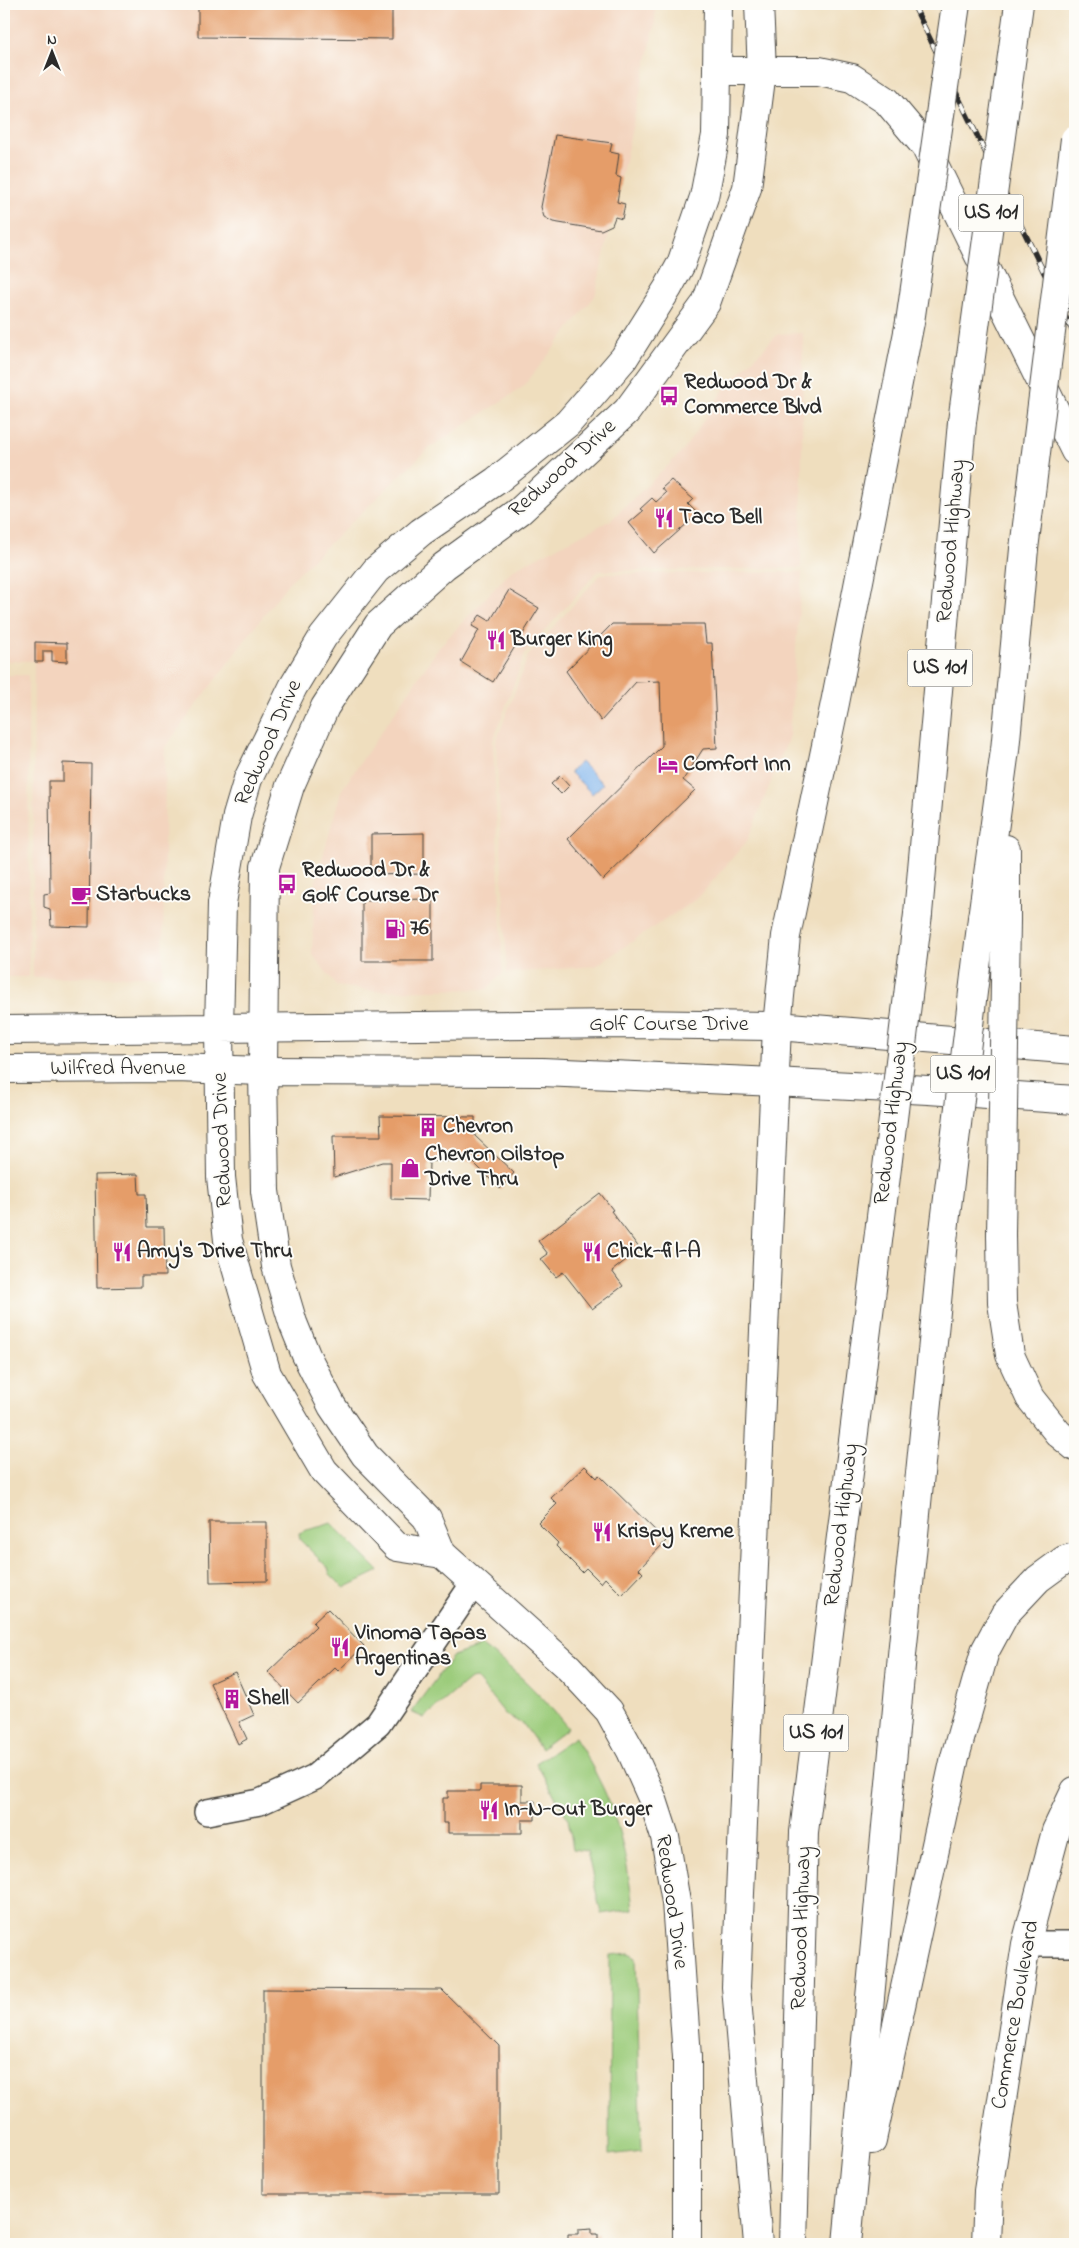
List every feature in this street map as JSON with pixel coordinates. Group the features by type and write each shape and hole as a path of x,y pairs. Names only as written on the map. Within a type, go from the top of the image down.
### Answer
{"main road":[{"name":"Redwood Drive","path":"442,1554 397,1546 324,1471 267,1374 228,1240 221,1177 219,1028 222,903 236,816 248,779 292,687 323,637 376,570 421,532 496,481 568,423 624,358 668,288 681,264 704,197 716,134 718,4"},
{"name":"Redwood Drive","path":"687,2244 687,2057 677,1918 665,1837 653,1800 631,1751 609,1710 569,1668 442,1554 427,1518 365,1455 332,1406 306,1355 293,1323 276,1266 265,1190 263,1027 265,867 290,786 325,707 378,625 444,566 520,511 627,411 706,303 747,188 762,71 759,4"},
{"path":"758,2244 736,1988 776,1026 786,936 836,703 910,322 956,4"},
{"name":"Redwood Highway","path":"793,2244 804,1832 918,914 962,422 1019,4"},
{"path":"717,71 819,71 852,78 887,101 925,146 1075,450"},
{"name":"US 101","path":"847,2244 944,1231 994,919 1005,750 1024,549 1075,139"},
{"path":"668,288 706,303"},
{"path":"496,481 520,511"},
{"path":"292,687 325,707"},
{"path":"994,919 1002,1303 1010,1355 1030,1398 1058,1433 1073,1444"},
{"name":"Golf Course Drive","path":"263,1027 629,1024 776,1026 1075,1050"},
{"name":"Wilfred Avenue","path":"4,1030 263,1027"},
{"name":"Wilfred Avenue","path":"4,1069 176,1068 263,1071"},
{"path":"263,1071 542,1072 928,1090 1075,1100"},
{"path":"852,2244 894,2030 953,1767 985,1651 1005,1614 1038,1578 1071,1561"},
{"name":"Commerce Boulevard","path":"986,2244 988,2191 1026,1944 1056,1830 1075,1791"}],"street":[{"path":"207,1812 260,1802 315,1777 378,1724 474,1583"},
{"path":"1026,1944 1075,1944"}],"shaded area":[{"path":"4,4 655,4 655,24 595,296 523,387 428,449 288,583 165,747 163,976 33,977 34,661 4,661"},
{"path":"803,333 801,568 598,571 525,653 493,741 503,973 487,989 374,991 337,986 312,954 315,885 341,791 440,646 512,570 611,520 683,451 725,388 778,334"},
{"path":"802,572 789,737 747,841 698,898 595,966 507,973 496,742 528,656 601,574"},
{"path":"4,675 28,675 29,977 4,977"}],"green space":[{"path":"331,1523 379,1571 344,1588 330,1574 328,1568 300,1540 299,1533"},
{"path":"482,1646 528,1684 568,1728 541,1749 524,1725 506,1715 476,1678 470,1679 424,1718 411,1712 453,1656"},
{"path":"575,1737 596,1774 618,1827 626,1859 633,1909 601,1914 587,1851 573,1849 568,1819 536,1763"},
{"path":"629,1953 636,1957 642,2151 609,2155 610,1955"}],"water":[{"path":"581,762 603,784 592,794 570,772"}],"building":[{"path":"198,4 392,4 392,39 198,37"},
{"path":"555,135 612,143 610,152 619,154 616,176 621,178 617,202 625,204 622,219 615,217 612,225 601,230 553,222 544,217 541,207"},
{"name":"Taco Bell","path":"671,480 693,499 688,504 698,514 654,553 629,523 643,511 640,509 652,498 656,502 666,493 662,488"},
{"name":"Burger King","path":"509,590 539,608 493,682 461,662 479,630 472,626 480,615 490,621"},
{"name":"Comfort Inn","path":"612,624 704,624 706,643 712,643 717,748 703,749 683,780 695,790 603,880 568,839 662,746 660,681 636,682 601,721 566,671"},
{"path":"35,642 67,643 67,662 52,661 52,651 43,651 43,662 35,662"},
{"path":"63,763 91,764 89,927 51,926 50,909 44,907 44,894 50,893 49,781 63,781"},
{"path":"560,776 569,786 561,794 551,784"},
{"path":"424,833 424,874 371,875 371,834"},
{"path":"433,899 433,961 362,961 362,900"},
{"name":"Chevron Oilstop Drive Thru","path":"380,1116 475,1117 475,1136 514,1173 500,1189 472,1161 429,1161 428,1200 391,1199 391,1162 382,1162 334,1177 333,1136 381,1136"},
{"name":"Amy's Drive Thru","path":"138,1174 139,1194 146,1194 147,1227 164,1227 165,1276 141,1276 141,1287 97,1288 95,1175"},
{"name":"Chick-fil-A","path":"600,1193 613,1210 611,1211 640,1249 612,1271 623,1286 592,1309 563,1272 556,1277 541,1259 548,1254 538,1241"},
{"name":"Krispy Kreme","path":"585,1466 597,1478 599,1475 666,1541 639,1569 643,1573 622,1595 605,1578 601,1583 586,1568 582,1572 556,1546 558,1543 538,1523 557,1504 551,1498"},
{"path":"209,1522 267,1522 267,1581 210,1582"},
{"name":"Shell","path":"328,1609 364,1646 338,1671 335,1668 298,1703 268,1672 316,1626 313,1623"},
{"name":"Shell","path":"235,1672 254,1715 239,1722 247,1739 238,1744 210,1683"},
{"name":"In-N-Out Burger","path":"480,1785 522,1785 522,1801 535,1801 535,1820 522,1820 522,1833 448,1833 448,1823 443,1823 443,1798 448,1798 448,1791 480,1791"},
{"path":"263,1989 442,1990 499,2046 499,2194 263,2194"},
{"path":"592,2228 592,2234 598,2234 598,2244 568,2244 568,2234 578,2234 578,2229"}],"railway":[{"path":"913,4 1075,336"}],"place":[{"name":"Redwood Dr & Commerce Blvd","path":"669,396"},
{"name":"Taco Bell","path":"664,518"},
{"name":"Burger King","path":"496,640"},
{"name":"Comfort Inn","path":"668,765"},
{"name":"Redwood Dr & Golf Course Dr","path":"287,884"},
{"name":"Starbucks","path":"81,895"},
{"name":"76","path":"395,929"},
{"name":"Chevron","path":"428,1127"},
{"name":"Chevron Oilstop Drive Thru","path":"410,1168"},
{"name":"Amy's Drive Thru","path":"122,1252"},
{"name":"Chick-fil-A","path":"592,1252"},
{"name":"Krispy Kreme","path":"602,1532"},
{"name":"Vinoma Tapas Argentinas","path":"340,1647"},
{"name":"Shell","path":"232,1699"},
{"name":"In-N-Out Burger","path":"489,1810"}]}
